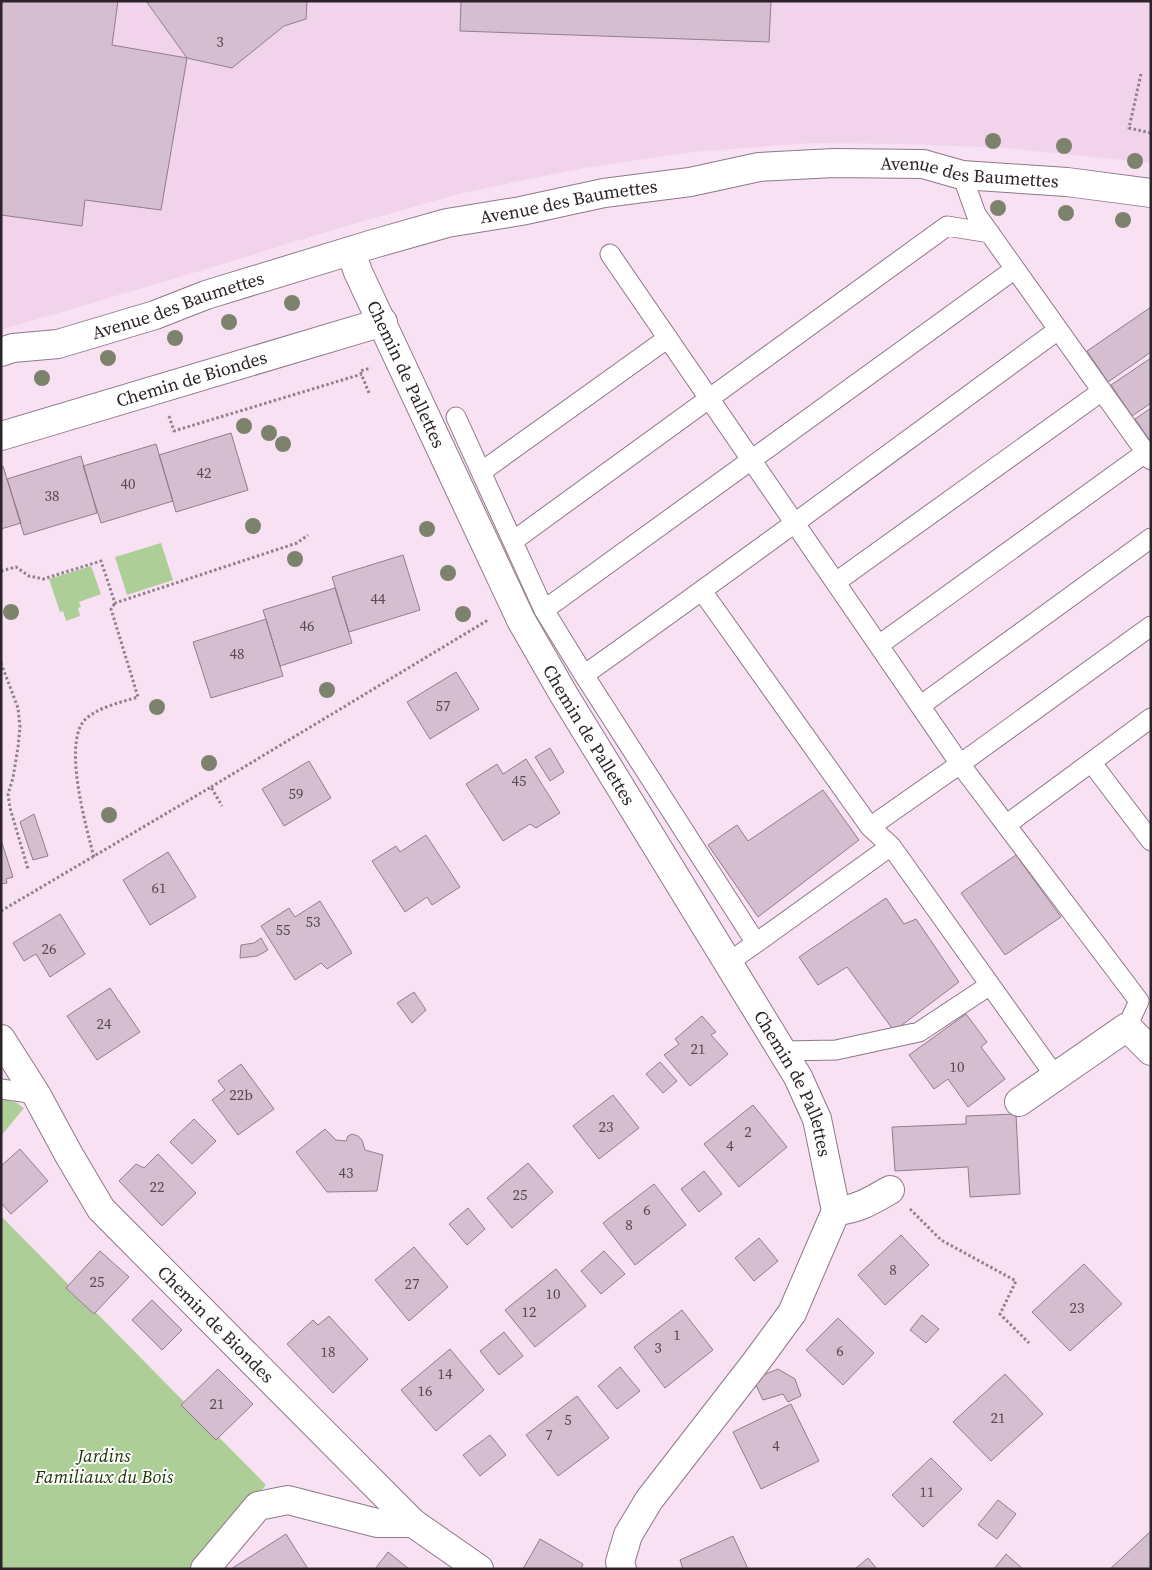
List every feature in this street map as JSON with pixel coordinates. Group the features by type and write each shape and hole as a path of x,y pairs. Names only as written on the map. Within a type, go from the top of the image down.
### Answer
{"street":[{"name":"Avenue des Baumettes","path":"1,352 13,348 58,344 155,315 206,295 447,224 604,194 690,182 759,167 834,163 923,164 962,175 1068,182 1151,193"},
{"name":"Chemin de Pallettes","path":"351,251 358,272 383,322 513,604 564,695 798,1077 817,1119 836,1211"},
{"name":"Chemin de Biondes","path":"1,436 383,322"},
{"path":"1019,1102 1127,1027 1151,1051"},
{"name":"Chemin de Biondes","path":"1,1039 36,1094 69,1155 102,1209 413,1523 479,1569"},
{"path":"622,1569 620,1562 628,1536 649,1500 792,1313 836,1211 851,1210 890,1190"},
{"path":"206,1569 258,1506 288,1500 377,1523 413,1523"}],"lane":[{"path":"879,645 1148,457 976,214 962,175"},
{"path":"513,541 947,226 990,233"},
{"path":"610,254 960,764 1006,825 1145,997 1127,1027"},
{"path":"544,610 1015,269"},
{"path":"584,675 702,592 794,522 1058,330"},
{"path":"481,472 668,338"},
{"path":"836,582 1102,391"},
{"path":"456,416 544,610 756,943"},
{"path":"920,706 1151,538"},
{"path":"702,592 870,827 890,846 1055,1076"},
{"path":"870,827 1151,626"},
{"path":"1006,825 1151,718"},
{"path":"1091,762 1151,842"},
{"path":"729,962 890,846"},
{"path":"783,1051 836,1050 919,1032 990,985"},
{"path":"1,1089 36,1094"}],"path":[{"path":"1141,74 1130,128 1151,133"},
{"path":"368,393 360,371 379,365"},
{"path":"160,389 174,431 362,374"},
{"path":"94,857 83,816 76,772 75,751 78,736 83,722 100,710 138,696 110,609 115,603 297,543 308,535"},
{"path":"1,572 16,567 29,576 43,578 101,561 115,603"},
{"path":"1,911 94,857 513,604"},
{"path":"1,663 18,708 20,727 18,747 13,778 8,794 10,808 28,869"},
{"path":"210,787 222,806"},
{"path":"890,1190 941,1240 1016,1281 1000,1314 1029,1343"}],"shaded area":[{"path":"1,1 1151,1 1151,163 1006,148 904,144 812,143 692,152 584,168 462,193 1,330"}],"green space":[{"path":"161,543 173,580 127,595 115,557"},
{"path":"91,566 101,594 79,602 81,607 78,608 80,616 66,621 63,611 60,612 49,579"},
{"path":"1,1098 17,1103 24,1108 1,1136"},
{"name":"Jardins Familiaux du Bois","path":"1,1216 266,1485 193,1569 1,1569"}],"building":[{"path":"1,1 118,1 112,45 187,58 161,210 85,200 82,226 1,215"},
{"path":"146,1 307,1 306,19 284,26 232,68 187,58"},
{"path":"461,1 771,1 769,42 460,31"},
{"path":"1151,307 1151,352 1108,382 1087,351"},
{"path":"1151,358 1151,403 1132,416 1111,385"},
{"path":"1151,408 1151,442 1135,419"},
{"path":"231,433 248,490 176,512 159,455"},
{"path":"156,444 173,501 101,523 83,466"},
{"path":"81,456 97,513 24,535 7,479"},
{"path":"3,466 21,523 1,529 1,467"},
{"path":"403,555 420,610 349,632 332,577"},
{"path":"335,588 352,643 280,666 263,610"},
{"path":"266,619 283,676 211,698 193,642"},
{"path":"456,672 479,709 430,739 407,702"},
{"path":"550,748 564,772 550,781 535,757"},
{"path":"526,759 560,813 536,828 530,824 503,841 466,784 497,764 503,774"},
{"path":"309,761 331,798 284,826 262,789"},
{"path":"823,790 859,840 758,917 708,845 737,825 748,841"},
{"path":"34,814 48,856 33,860 20,822"},
{"path":"426,835 460,887 432,905 427,897 405,912 372,861 396,846 400,852"},
{"path":"1,840 13,877 6,879 7,883 1,884"},
{"path":"168,852 196,897 150,925 123,880"},
{"path":"1016,855 1061,917 1005,955 961,893"},
{"path":"886,898 904,924 916,919 959,982 894,1031 847,967 818,985 799,957"},
{"path":"320,901 352,953 327,969 321,963 295,980 261,926 289,908 295,917"},
{"path":"60,914 85,954 50,977 36,954 24,961 13,943"},
{"path":"261,938 268,950 257,956 240,958 241,945 254,943"},
{"path":"110,988 140,1032 97,1060 67,1016"},
{"path":"414,992 426,1010 412,1023 397,1003"},
{"path":"966,1014 987,1042 981,1047 1005,1079 968,1107 948,1079 934,1089 909,1055"},
{"path":"702,1016 716,1032 711,1035 728,1054 690,1086 664,1055 679,1044 675,1039"},
{"path":"660,1062 677,1081 663,1093 646,1074"},
{"path":"241,1064 274,1109 238,1135 212,1100 225,1090 218,1081"},
{"path":"613,1095 639,1128 599,1159 573,1126"},
{"path":"753,1105 787,1147 739,1187 704,1144"},
{"path":"1016,1114 1020,1194 970,1197 968,1167 895,1171 892,1127 966,1124 966,1116"},
{"path":"194,1119 216,1141 192,1164 170,1142"},
{"path":"325,1129 336,1140 346,1141 348,1136 352,1134 358,1136 362,1140 365,1150 383,1155 377,1191 327,1192 296,1152"},
{"path":"20,1149 48,1181 11,1214 1,1203 1,1166"},
{"path":"158,1154 196,1193 162,1226 119,1181 136,1164 144,1168"},
{"path":"528,1163 553,1192 512,1228 487,1198"},
{"path":"704,1171 722,1194 699,1212 681,1189"},
{"path":"654,1184 686,1225 635,1265 603,1223"},
{"path":"468,1208 485,1229 467,1245 449,1224"},
{"path":"901,1235 929,1265 885,1305 858,1275"},
{"path":"759,1238 778,1261 754,1281 735,1258"},
{"path":"414,1247 448,1287 409,1321 375,1280"},
{"path":"100,1251 129,1277 94,1314 66,1288"},
{"path":"604,1251 625,1274 601,1294 581,1271"},
{"path":"1084,1264 1122,1304 1070,1351 1032,1312"},
{"path":"556,1269 586,1306 535,1347 505,1310"},
{"path":"152,1300 182,1330 162,1350 132,1320"},
{"path":"682,1310 713,1350 665,1388 634,1347"},
{"path":"922,1315 939,1329 926,1343 910,1330"},
{"path":"329,1316 368,1359 333,1393 287,1344 313,1320 318,1325"},
{"path":"838,1318 874,1353 843,1385 806,1350"},
{"path":"504,1332 523,1356 499,1375 480,1351"},
{"path":"450,1349 484,1390 436,1431 401,1390"},
{"path":"620,1367 640,1391 617,1409 598,1386"},
{"path":"218,1369 253,1404 216,1440 181,1405"},
{"path":"778,1369 795,1379 801,1396 788,1402 783,1394 763,1400 753,1379"},
{"path":"1005,1374 1043,1414 991,1461 953,1422"},
{"path":"577,1396 609,1438 558,1476 526,1435"},
{"path":"791,1404 819,1461 761,1489 733,1432"},
{"path":"490,1435 506,1455 480,1476 463,1455"},
{"path":"931,1458 962,1489 923,1527 892,1495"},
{"path":"998,1500 1016,1514 997,1539 978,1525"},
{"path":"1151,1531 1151,1569 1110,1569"},
{"path":"286,1534 308,1569 231,1569"},
{"path":"733,1536 748,1569 683,1569 680,1560"},
{"path":"540,1539 583,1564 581,1569 523,1569"},
{"path":"388,1552 409,1569 375,1569"},
{"path":"1006,1554 1023,1569 994,1569"},
{"path":"868,1558 877,1569 855,1569"}]}
